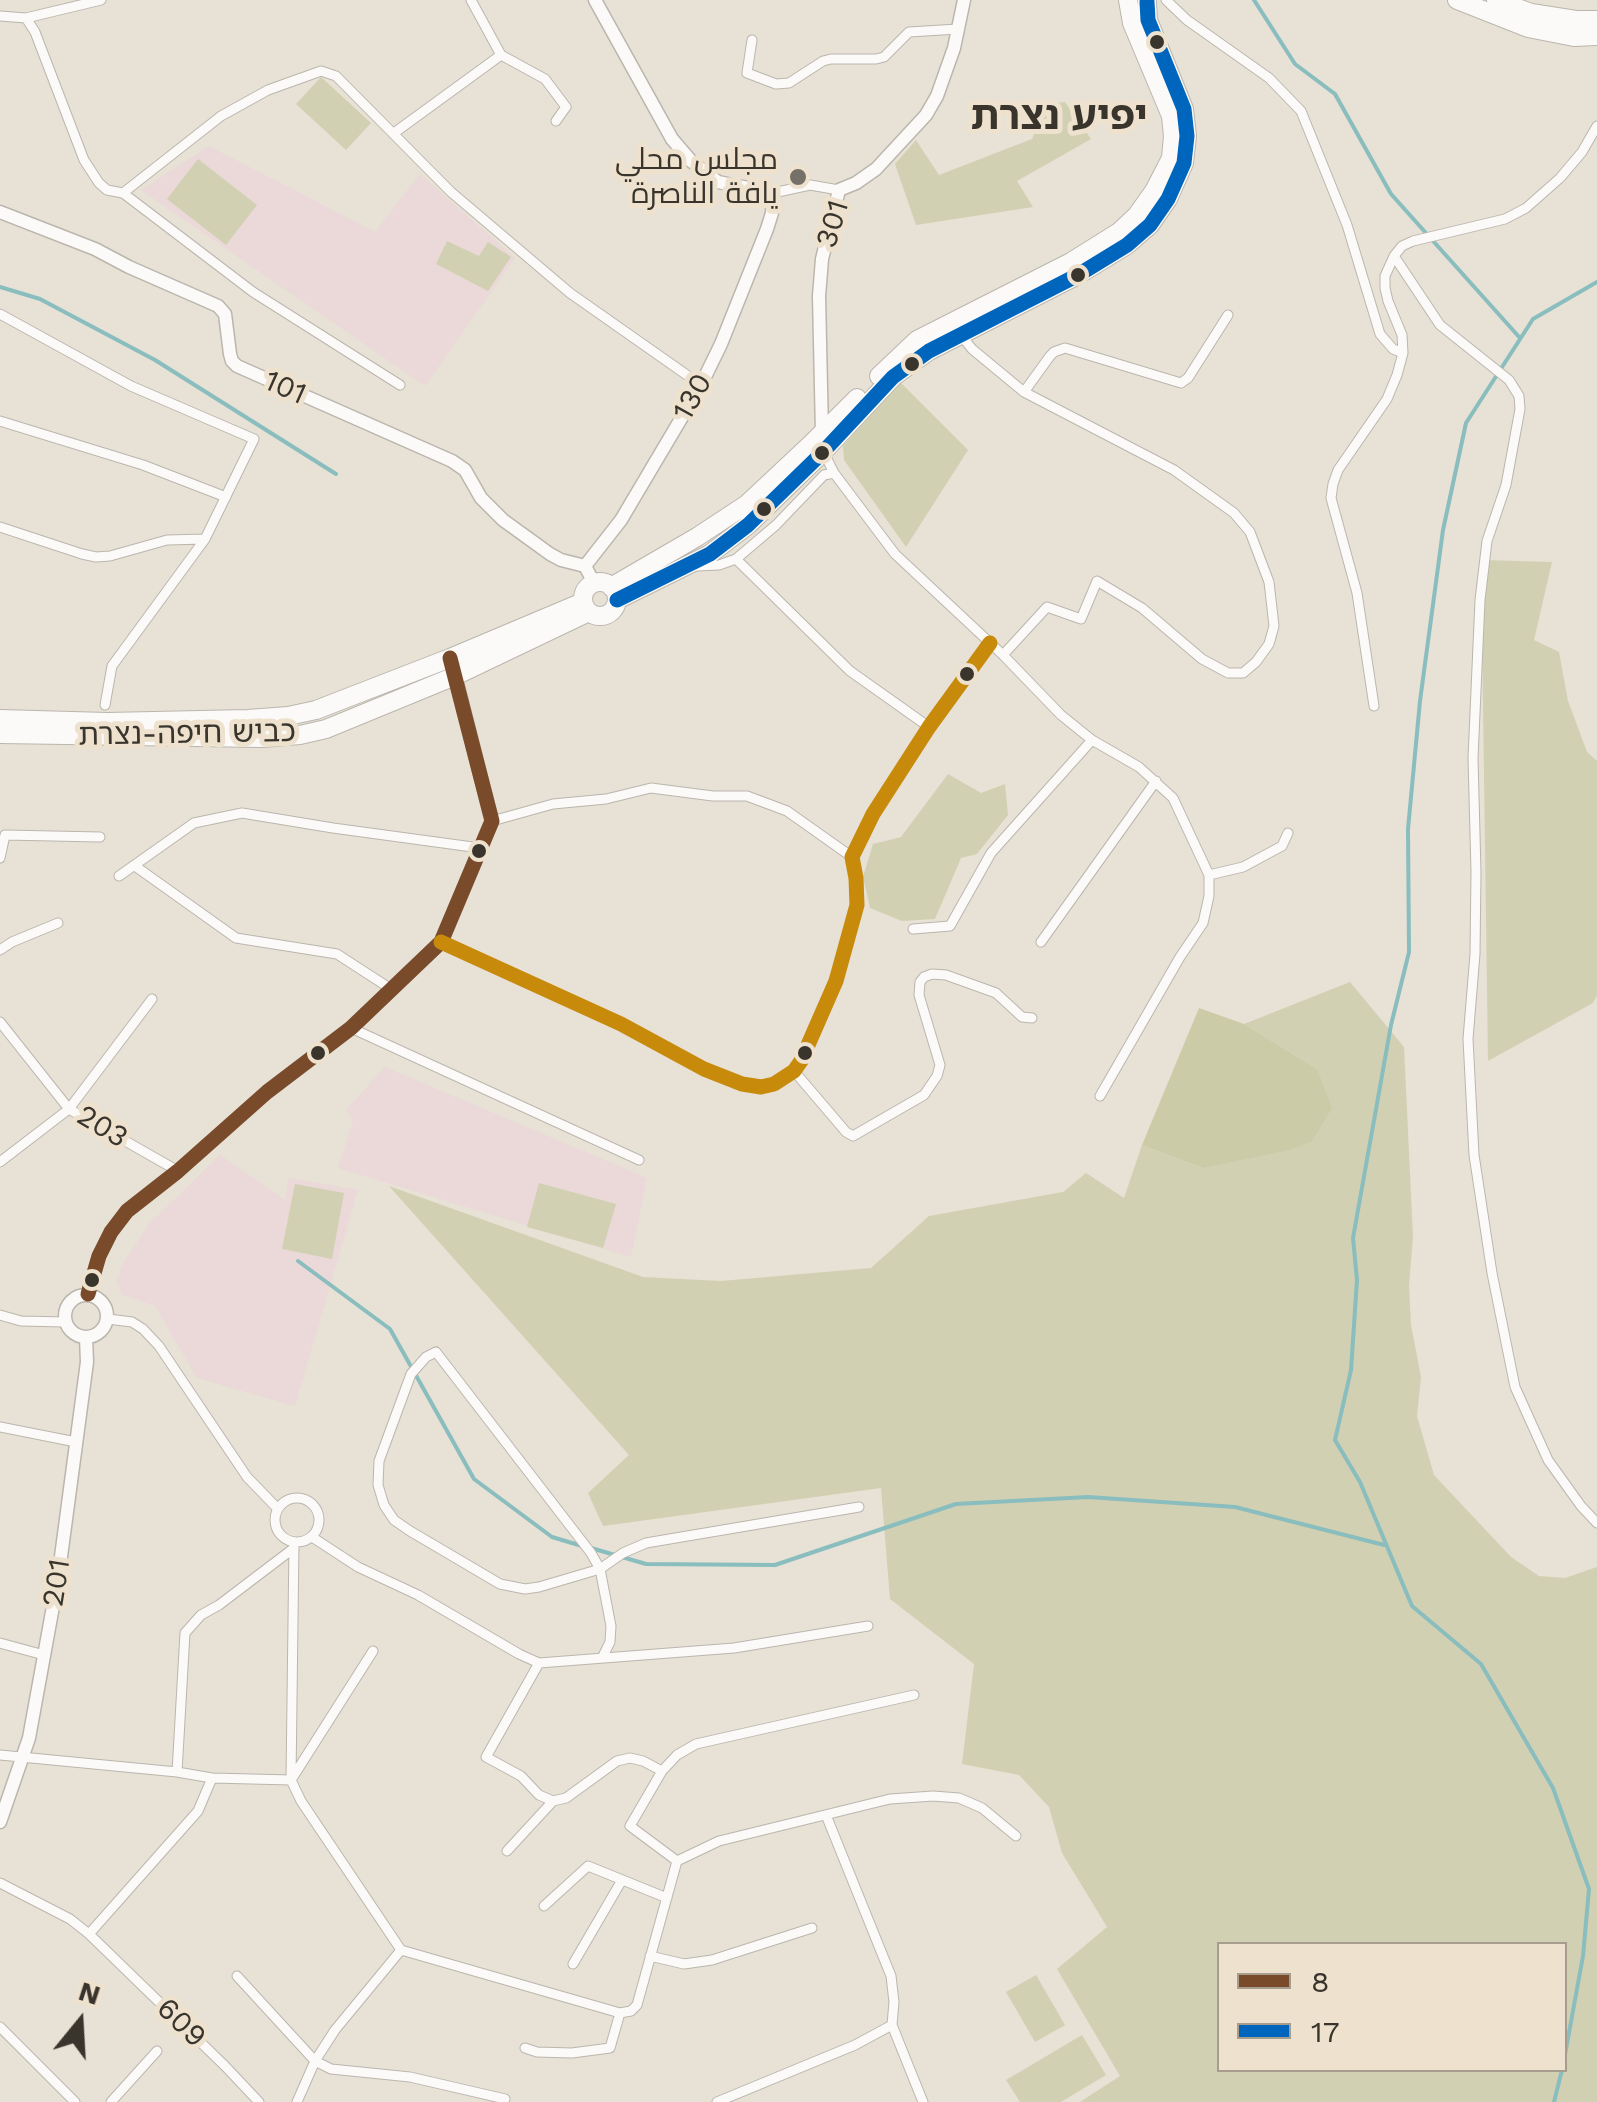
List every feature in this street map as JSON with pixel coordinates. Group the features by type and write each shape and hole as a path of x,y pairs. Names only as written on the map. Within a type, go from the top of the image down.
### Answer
{"highway":[{"path":"607,590 747,504 929,351 1078,276 1127,245 1150,225 1168,199 1184,163 1187,136 1184,109 1148,20 1147,0"},
{"path":"586,607 585,591 607,590 685,567 710,554 748,525 917,340 1072,262 1119,232 1137,214 1154,192 1171,158 1174,136 1172,116 1129,15 1147,0"},
{"path":"1457,0 1528,28 1597,36"},
{"path":"1496,0 1532,13 1597,20"},
{"name":"כביש חיפה-נצרת","path":"0,734 262,738 326,729 586,607 598,616 606,614 614,609 607,590"},
{"name":"כביש חיפה-נצרת","path":"0,719 107,722 288,716 453,667"}],"street":[{"path":"0,16 26,18 102,0"},
{"path":"472,0 501,56 545,79 566,107 556,121"},
{"path":"595,0 672,139 704,173 718,182 774,193 810,184 839,190"},
{"name":"301","path":"822,442 822,259 839,190 876,169 926,115 938,96 954,48 964,0"},
{"path":"1147,0 1187,20 1269,78 1300,111 1347,225 1380,334 1402,353"},
{"path":"26,18 35,32 84,160 99,183 123,193 253,292 400,385"},
{"path":"752,40 747,73 776,84 789,83 823,61 884,57 909,32 958,29"},
{"path":"394,132 501,56"},
{"path":"123,193 221,116 268,90 321,71 336,76 450,192 570,293 701,385"},
{"path":"1374,706 1357,593 1331,498 1338,470 1387,399 1397,376 1402,335 1385,288 1385,276 1402,246 1504,219 1526,208 1560,178 1597,126"},
{"name":"130","path":"585,566 621,520 701,385 768,229 774,193"},
{"name":"101","path":"0,212 95,249 218,306 225,314 230,354 237,366 452,461 465,470 481,498 503,520 560,560 585,566"},
{"path":"1394,256 1440,326 1509,380 1519,396 1506,485 1487,540 1480,600 1472,775 1475,954 1468,1039 1474,1154 1515,1387 1548,1460 1597,1522"},
{"path":"0,314 131,386 254,439 205,539 112,666 105,705"},
{"path":"1024,392 1050,356 1065,348 1181,382 1188,378 1228,315"},
{"path":"962,335 972,349 1024,392 1174,470 1234,512 1250,532 1269,582 1274,626 1269,644 1242,673 1228,673 1202,659 1142,608 1097,582 1081,619 1047,606 1002,655"},
{"path":"0,420 226,496"},
{"path":"822,442 834,474 895,554 1061,715 1092,740 1139,767 1173,798 1209,876 1210,896 1203,923 1100,1096"},
{"path":"685,567 719,565 736,559 824,476 834,474"},
{"path":"0,528 96,557 167,540 205,539"},
{"path":"736,559 850,672 928,727"},
{"path":"585,566 607,590"},
{"path":"440,942 621,1024 704,1069 742,1084 774,1084 802,1061 836,982 856,905 852,858 873,814 928,727 990,643"},
{"path":"88,1294 99,1256 127,1211 266,1092 351,1028 440,942 492,821 453,667"},
{"path":"913,929 950,926 991,853 1092,740"},
{"path":"1041,942 1156,781"},
{"path":"492,821 554,804 650,788 747,796 787,811 852,858"},
{"path":"119,876 194,824 242,813 480,848"},
{"path":"1209,876 1243,867 1282,846 1288,833"},
{"path":"0,858 4,835 100,837"},
{"path":"135,866 236,938 337,954 392,989"},
{"path":"0,950 58,922"},
{"path":"794,1071 846,1132 854,1136 924,1095 937,1076 940,1065 919,995 924,977 946,976 996,993 1022,1017 1032,1018"},
{"path":"0,1162 69,1109 152,999"},
{"name":"203","path":"0,1022 69,1109 178,1170"},
{"path":"351,1028 639,1160"},
{"path":"88,1294 103,1303 108,1319 101,1332 86,1338 71,1332 65,1312 69,1302 88,1294"},
{"path":"0,1315 21,1321 66,1322"},
{"path":"108,1319 132,1322 144,1329 248,1477 278,1509"},
{"name":"201","path":"0,1822 24,1758 58,1579 86,1338"},
{"path":"603,1656 610,1642 610,1626 600,1569 578,1534 436,1352 412,1374 379,1461 378,1485 394,1520 500,1584 524,1589 540,1587 600,1569 646,1543 858,1507"},
{"path":"0,1427 76,1442"},
{"path":"178,1772 185,1633 191,1624 294,1545 312,1537 319,1518 308,1500 301,1498 288,1500 278,1509 275,1523 277,1530 294,1545"},
{"path":"312,1537 358,1567 539,1662 734,1648 868,1626"},
{"path":"294,1545 292,1780 301,1801 402,1950 620,2013 631,2011 636,2005 677,1861 719,1841 890,1799 933,1796 960,1798 982,1808 1016,1836"},
{"path":"0,1643 44,1655"},
{"path":"292,1780 373,1651"},
{"path":"539,1662 486,1756 552,1801"},
{"path":"677,1861 630,1826 662,1771 677,1755 696,1744 914,1695"},
{"path":"0,1755 212,1778 292,1780"},
{"path":"507,1851 552,1801 566,1798 617,1761 630,1758 662,1771"},
{"path":"89,1934 198,1811 212,1778"},
{"path":"826,1815 891,1976 892,2025 923,2102"},
{"path":"544,1906 588,1866 666,1898"},
{"path":"572,1964 622,1880"},
{"name":"609","path":"0,1883 70,1919 89,1934 258,2102"},
{"path":"650,1956 684,1964 712,1960 812,1928"},
{"path":"297,2102 315,2060 335,2030 402,1950"},
{"path":"237,1976 315,2060 331,2069 410,2077 505,2099"},
{"path":"525,2048 572,2053 610,2048 620,2013"},
{"path":"717,2102 855,2045 892,2025"},
{"path":"0,2027 75,2102"},
{"path":"111,2102 156,2051"}],"shaded area":[{"path":"321,77 371,123 346,150 296,104"},
{"path":"1065,102 1091,139 1017,181 1033,207 916,225 895,164 916,140 939,175 1032,139 1048,104"},
{"path":"209,146 375,232 420,174 515,258 425,386 141,190"},
{"path":"198,159 257,205 226,245 167,199"},
{"path":"447,241 479,256 488,242 511,257 488,291 436,264"},
{"path":"900,382 968,450 906,547 844,460 843,446"},
{"path":"1481,560 1552,562 1534,640 1559,652 1568,701 1587,752 1597,761 1597,995 1593,1003 1488,1061"},
{"path":"948,774 981,793 1005,784 1008,815 977,854 961,858 935,919 902,921 870,908 863,877 873,844 901,837"},
{"path":"1350,982 1404,1047 1413,1237 1411,1325 1421,1377 1417,1416 1434,1475 1511,1557 1539,1576 1565,1578 1597,1567 1597,2102 1080,2102 1120,2076 1057,1969 1107,1927 1062,1853 1049,1807 1019,1775 962,1764 974,1664 890,1599 881,1488 603,1526 588,1493 629,1455 389,1186 643,1277 721,1281 871,1268 929,1216 1063,1192 1086,1173 1124,1198 1142,1145 1203,1168 1317,1069 1244,1024"},
{"path":"385,1067 647,1178 631,1257 338,1168 353,1121 346,1110"},
{"path":"220,1155 285,1200 289,1178 358,1190 295,1406 197,1378 155,1306 122,1294 117,1281 123,1263 149,1224"},
{"path":"539,1183 616,1204 603,1248 527,1227"},
{"path":"295,1184 344,1193 332,1259 282,1249"},
{"path":"1036,1975 1065,2025 1035,2042 1006,1992"},
{"path":"1082,2035 1106,2075 1061,2102 1020,2102 1006,2080"}],"green space":[{"path":"1199,1008 1244,1024 1317,1069 1332,1108 1312,1141 1290,1150 1203,1168 1142,1145"}],"waterway":[{"path":"1254,0 1295,64 1335,94 1391,194 1520,338"},
{"path":"1567,2044 1583,1956 1589,1889 1553,1788 1481,1664 1412,1606 1360,1482 1335,1440 1351,1370 1357,1280 1353,1238 1391,1025 1409,952 1408,829 1420,701 1443,530 1466,423 1533,319 1597,282"},
{"path":"0,287 40,299 155,360 336,474"},
{"path":"298,1261 390,1329 474,1479 552,1537 582,1546"},
{"path":"591,1548 646,1564 775,1565 956,1504 1088,1497 1235,1507 1384,1545"},
{"path":"1554,2102 1562,2072"}],"transit line":[{"name":"17","path":"617,600 710,554 748,525 893,377 929,351 1078,275 1127,245 1150,225 1168,199 1184,163 1187,136 1184,109 1148,20 1147,2"},
{"path":"441,942 621,1024 704,1069 742,1084 774,1084 794,1071 801,1061 836,981 857,905 852,857 873,814 990,643"},
{"name":"8","path":"88,1294 99,1256 127,1211 267,1092 351,1028 441,942 492,821 450,658"}],"place":[{"name":"مجلس محلي يافة الناصرة","path":"798,177"}],"district":[{"name":"יפיע נצרת","path":"1059,117"}]}
